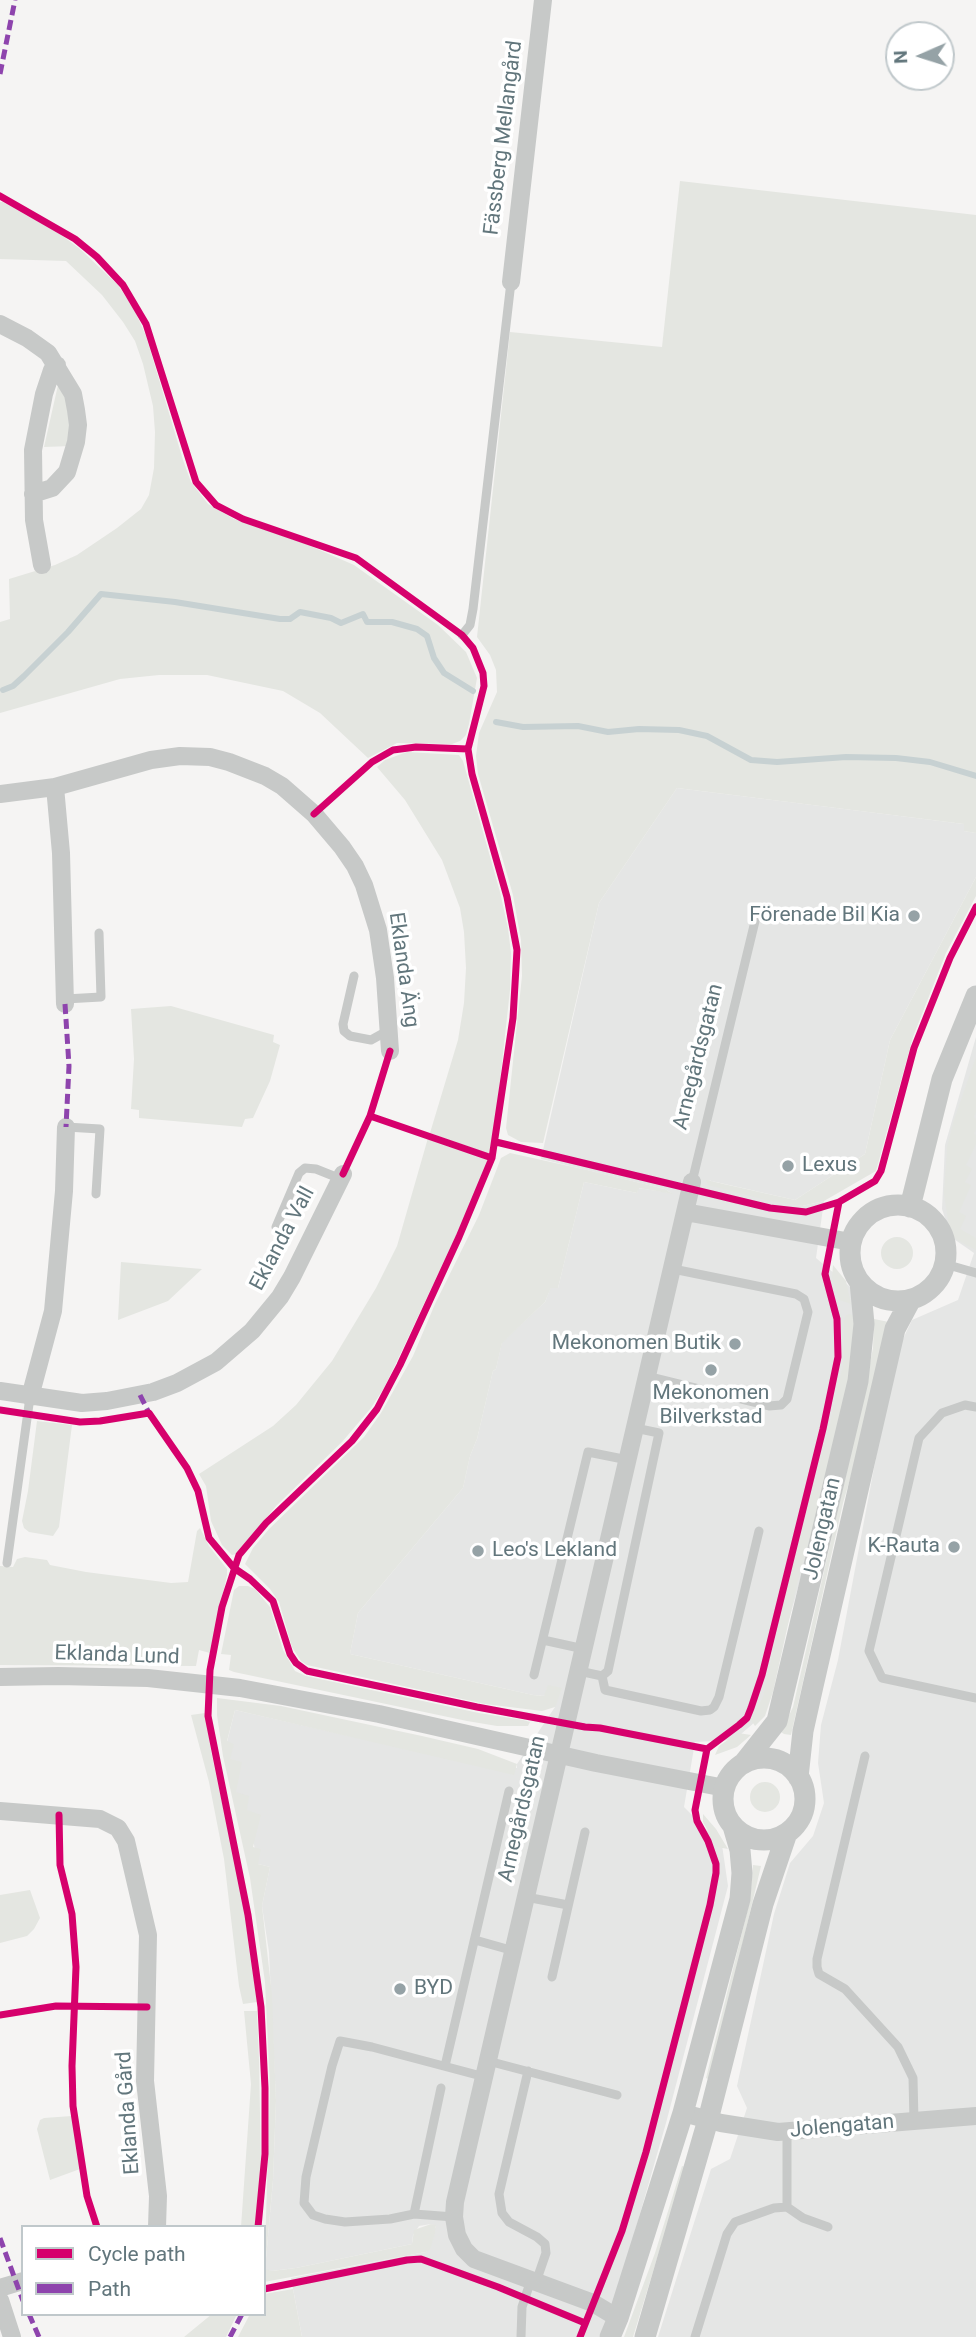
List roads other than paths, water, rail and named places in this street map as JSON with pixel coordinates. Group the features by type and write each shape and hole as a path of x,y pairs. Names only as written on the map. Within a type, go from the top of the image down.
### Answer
{"street":[{"name":"Fässberg Mellangård","path":"511,282 543,0"},
{"path":"0,324 39,346 57,365 73,394 78,425 73,458 61,481 45,492 33,494"},
{"path":"42,565 34,520 33,450 44,394 52,370 57,365"},
{"name":"Eklanda Äng","path":"0,794 55,787 151,760 180,756 210,757 229,762 282,786 314,814 342,847 364,885 378,930 385,978 390,1051"},
{"path":"55,787 61,853 65,1001"},
{"path":"910,1207 942,1079 976,996"},
{"path":"30,1397 53,1311 64,1191 66,1127"},
{"name":"Eklanda Vall","path":"0,1391 82,1403 107,1401 153,1392 177,1384 216,1362 252,1331 280,1297 342,1176"},
{"name":"Arnegårdsgatan","path":"614,2327 593,2303 474,2259 460,2242 454,2217 459,2180 692,1182"},
{"path":"892,1206 910,1207 927,1215 939,1229 945,1246 945,1264 932,1286 911,1300 883,1299 874,1295 860,1282 851,1263 851,1242 859,1225 874,1212 892,1206"},
{"path":"685,1212 851,1242"},
{"name":"Jolengatan","path":"743,1764 777,1721 858,1381 864,1324 860,1282"},
{"name":"Jolengatan","path":"798,1777 803,1731 895,1329 911,1300"},
{"name":"Eklanda Lund","path":"0,1677 148,1678 214,1685 379,1714 559,1755 725,1788"},
{"path":"614,2327 683,2113 740,1899 740,1850 723,1804 725,1788 732,1774 743,1764 758,1759 773,1759 788,1766 798,1777 804,1791 804,1807 798,1822 788,1833 763,1904 708,2120 645,2337"},
{"name":"Eklanda Gård","path":"0,1811 100,1819 123,1833 147,1923 149,1951 145,2081 158,2196 157,2225"},
{"path":"733,1826 744,1835 759,1840 774,1839 788,1833"},
{"name":"Jolengatan","path":"683,2113 751,2130 787,2132 976,2116"},
{"path":"0,2288 21,2282"},
{"path":"0,2300 12,2337"}],"lane":[{"path":"462,635 470,625 473,609 511,282"},
{"name":"Arnegårdsgatan","path":"692,1182 757,913"},
{"path":"65,1001 101,997 99,933"},
{"path":"354,976 343,1024 344,1031 350,1036 371,1041 389,1030"},
{"path":"66,1127 100,1129 96,1194"},
{"path":"276,1227 299,1173 305,1168 342,1176"},
{"path":"945,1264 976,1273"},
{"path":"647,1376 769,1406 781,1405 787,1399 808,1312 804,1299 796,1294 673,1269"},
{"path":"7,1563 30,1397"},
{"path":"976,1407 965,1405 942,1413 919,1438 869,1651 882,1678 976,1698"},
{"path":"579,1671 602,1675 608,1671 659,1433 635,1427"},
{"path":"534,1675 588,1452 628,1460"},
{"path":"602,1675 605,1690 701,1711 714,1707 719,1697 759,1531"},
{"path":"543,1640 584,1649"},
{"path":"865,1756 817,1966 819,1974 845,1989 898,2047 913,2078 914,2121"},
{"path":"444,2066 509,1791"},
{"path":"552,1977 584,1832"},
{"path":"526,1897 568,1905"},
{"path":"475,1940 514,1951"},
{"path":"454,2217 414,2214 390,2219 345,2222 313,2215 304,2203 306,2177 340,2041 444,2066 528,2071 617,2095"},
{"path":"520,2337 522,2307 546,2253 545,2244 537,2236 509,2222 502,2213 499,2194 528,2071"},
{"path":"414,2214 440,2088"},
{"path":"787,2132 787,2207"},
{"path":"695,2337 727,2234 735,2222 774,2208 787,2207 803,2218 828,2227"}],"waterway":[{"path":"3,690 13,686 24,676 101,594 175,602 280,619 290,619 300,612 331,618 341,623 363,614 367,622 392,622 417,629 427,636 434,658 444,673 473,691"},
{"path":"496,722 523,727 578,726 608,732 639,729 679,730 707,736 751,760 777,762 846,757 896,758 930,762 976,776"}],"place":[{"name":"Förenade Bil Kia","path":"914,916"},
{"name":"Lexus","path":"788,1166"},
{"name":"Mekonomen Butik","path":"735,1344"},
{"name":"Mekonomen Bilverkstad","path":"711,1370"},
{"name":"K-Rauta","path":"954,1547"},
{"name":"Leo's Lekland","path":"478,1551"},
{"name":"BYD","path":"400,1989"}]}
